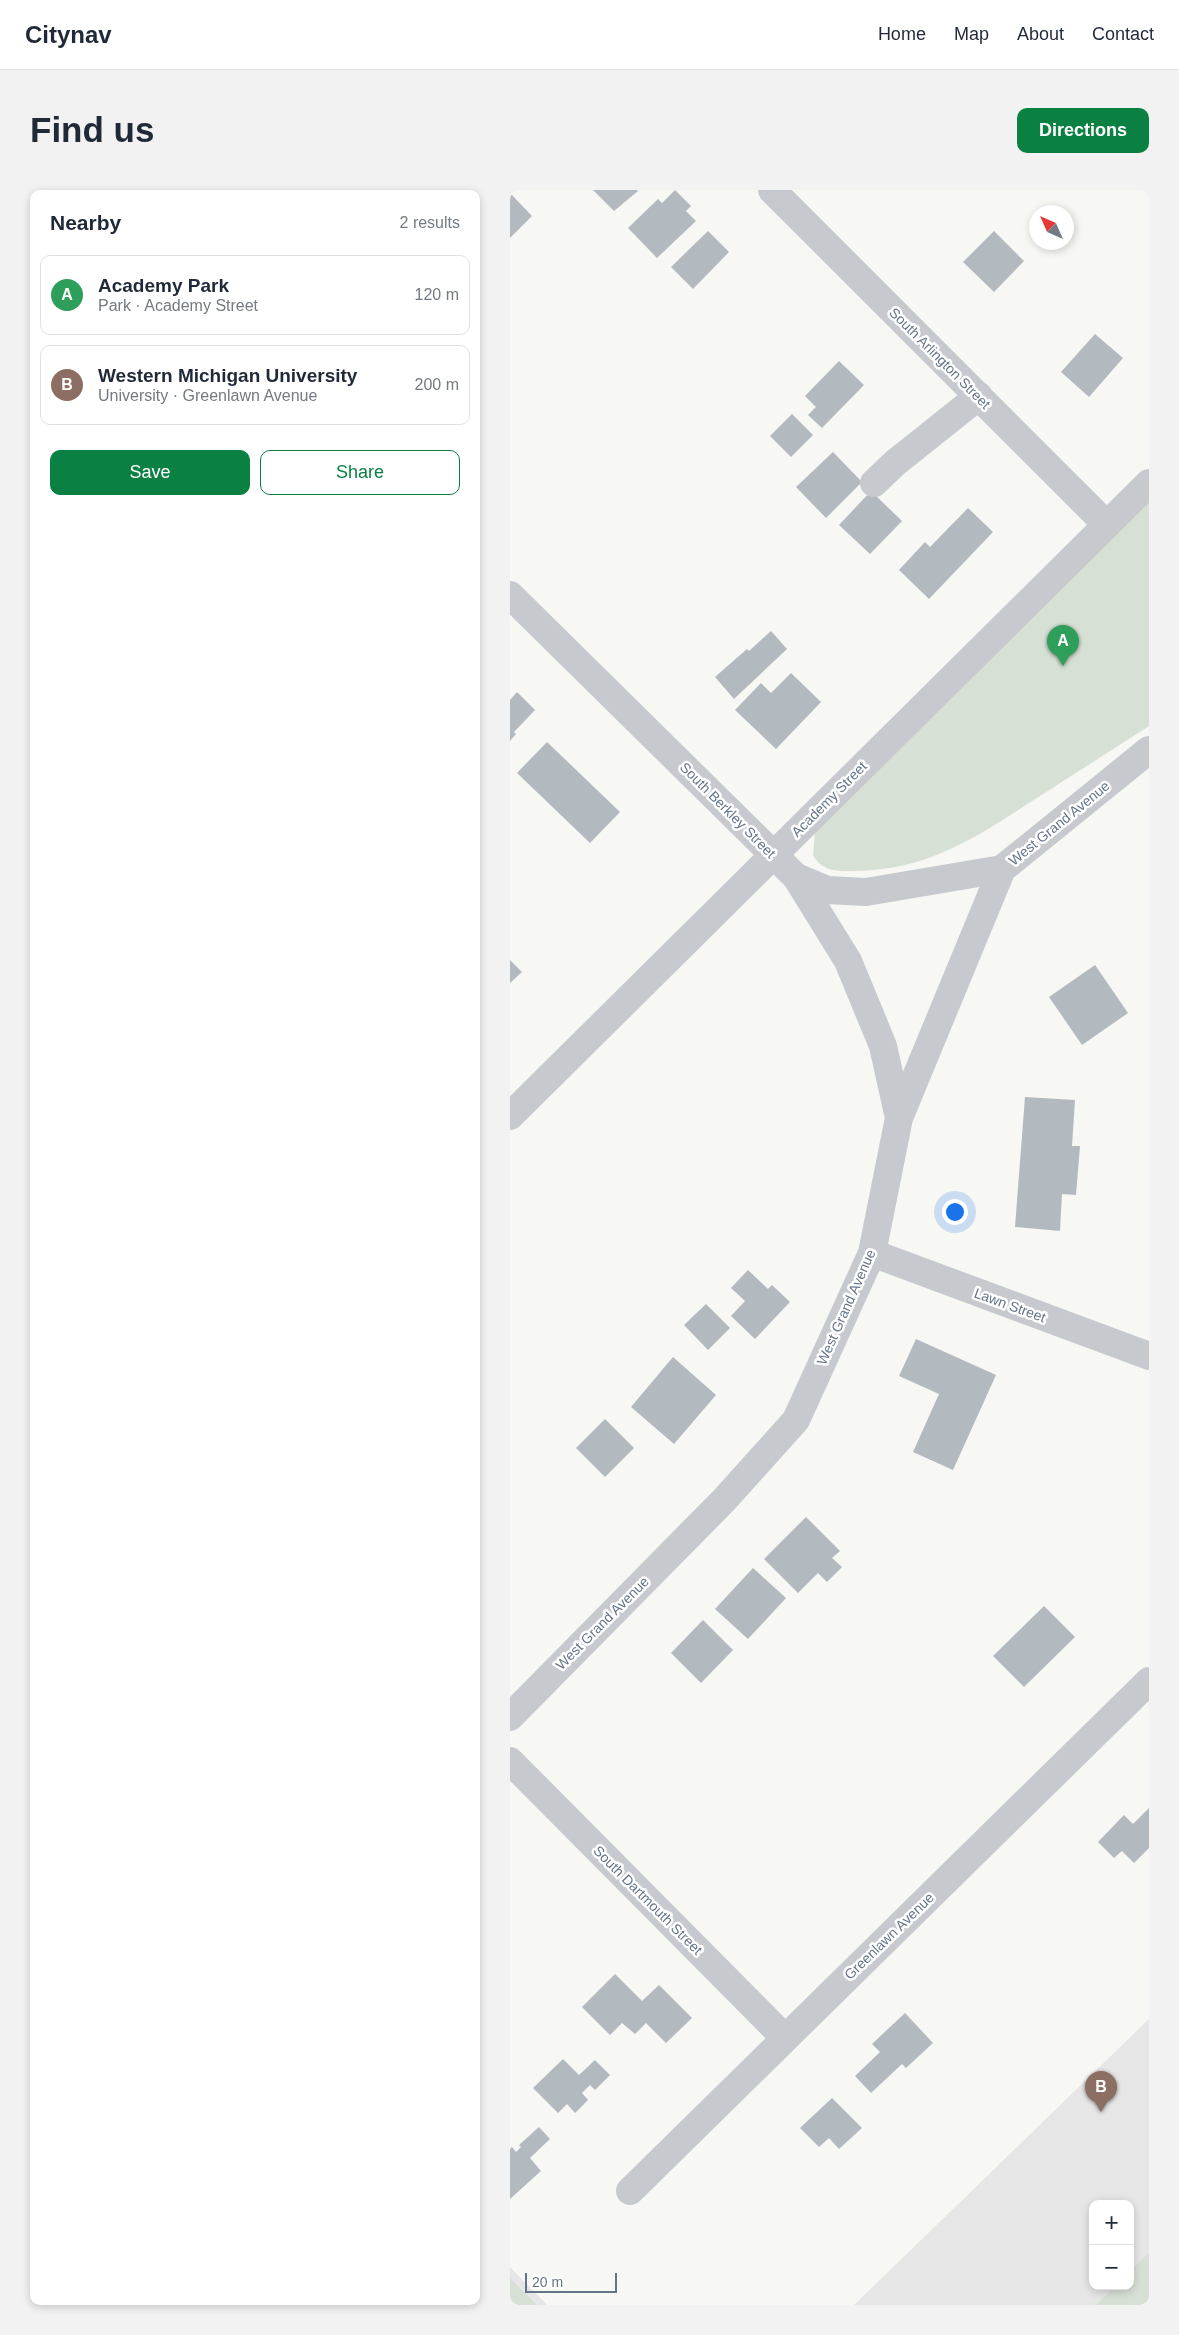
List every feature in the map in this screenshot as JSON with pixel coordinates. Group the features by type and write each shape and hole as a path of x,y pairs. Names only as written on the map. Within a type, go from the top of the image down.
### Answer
{"street":[{"name":"South Arlington Street","path":"772,190 1107,525"},
{"path":"874,483 895,463 979,396"},
{"name":"Academy Street","path":"510,1116 1149,483"},
{"name":"South Berkley Street","path":"510,595 796,877 827,890 866,892 1002,869"},
{"name":"West Grand Avenue","path":"510,1716 725,1499 796,1420 872,1253 899,1118 1002,869 1149,750"},
{"path":"796,877 848,961 883,1046 899,1118"},
{"name":"Lawn Street","path":"872,1253 1149,1356"},
{"name":"Greenlawn Avenue","path":"630,2191 1149,1681"},
{"name":"South Dartmouth Street","path":"510,1761 785,2038"}],"shaded area":[{"path":"1149,496 1149,726 995,825 929,858 905,865 852,871 830,869 820,864 813,855 815,831"},
{"path":"1149,2019 1149,2305 854,2305"},
{"path":"1149,2253 1149,2305 1096,2305 1111,2290 1134,2290 1134,2267"},
{"path":"510,2267 547,2305 510,2305"},
{"path":"510,2278 537,2305 510,2305"}],"building":[{"path":"593,190 637,190 638,191 614,211"},
{"path":"675,190 691,206 686,211 696,221 657,258 628,228 658,199 662,203"},
{"path":"510,193 532,216 510,238"},
{"path":"708,231 729,252 693,289 671,267"},
{"path":"994,231 1024,261 994,292 963,262"},
{"path":"1095,334 1123,358 1089,397 1061,372"},
{"path":"839,361 864,385 822,428 808,415 816,407 805,396"},
{"path":"792,414 813,435 791,457 770,436"},
{"path":"833,452 862,482 826,518 796,487"},
{"path":"871,491 902,521 870,554 839,525"},
{"path":"968,508 993,532 929,599 899,570 925,542 930,547"},
{"path":"771,631 787,649 734,699 715,677"},
{"path":"791,673 821,702 776,749 735,710 761,683 771,693"},
{"path":"517,692 535,710 514,732 516,734 510,741 510,700"},
{"path":"547,742 620,812 590,843 517,773"},
{"path":"510,960 522,972 510,983"},
{"path":"1095,965 1128,1013 1082,1045 1049,997"},
{"path":"1025,1097 1075,1100 1072,1146 1080,1146 1076,1195 1062,1194 1060,1231 1015,1227"},
{"path":"748,1270 768,1289 772,1285 790,1302 755,1339 731,1316 745,1301 731,1288"},
{"path":"706,1304 730,1328 708,1350 684,1325"},
{"path":"916,1339 996,1375 953,1470 913,1452 939,1394 899,1376"},
{"path":"673,1357 716,1395 674,1444 631,1407"},
{"path":"605,1419 634,1448 605,1477 576,1448"},
{"path":"806,1517 840,1551 832,1558 842,1567 827,1582 818,1573 798,1593 764,1559"},
{"path":"753,1568 786,1598 748,1639 715,1609"},
{"path":"1044,1606 1075,1637 1024,1687 993,1656"},
{"path":"703,1620 733,1650 701,1683 671,1653"},
{"path":"1149,1808 1149,1848 1134,1863 1122,1851 1114,1858 1098,1842 1124,1815 1133,1824"},
{"path":"615,1974 642,2001 659,1985 692,2018 666,2043 646,2023 635,2034 622,2023 610,2035 582,2007"},
{"path":"905,2013 933,2043 906,2068 902,2064 871,2093 855,2076 880,2052 872,2044"},
{"path":"563,2059 579,2075 595,2060 610,2075 595,2090 590,2085 582,2093 588,2100 575,2113 567,2104 558,2113 533,2088"},
{"path":"832,2098 862,2128 839,2149 829,2138 819,2147 800,2128"},
{"path":"539,2127 550,2139 530,2158 541,2171 510,2199 510,2149 512,2147 516,2152 521,2147 519,2145"}],"place":[{"name":"Academy Park","path":"1063,666"},
{"name":"Western Michigan University","path":"1101,2112"}]}
